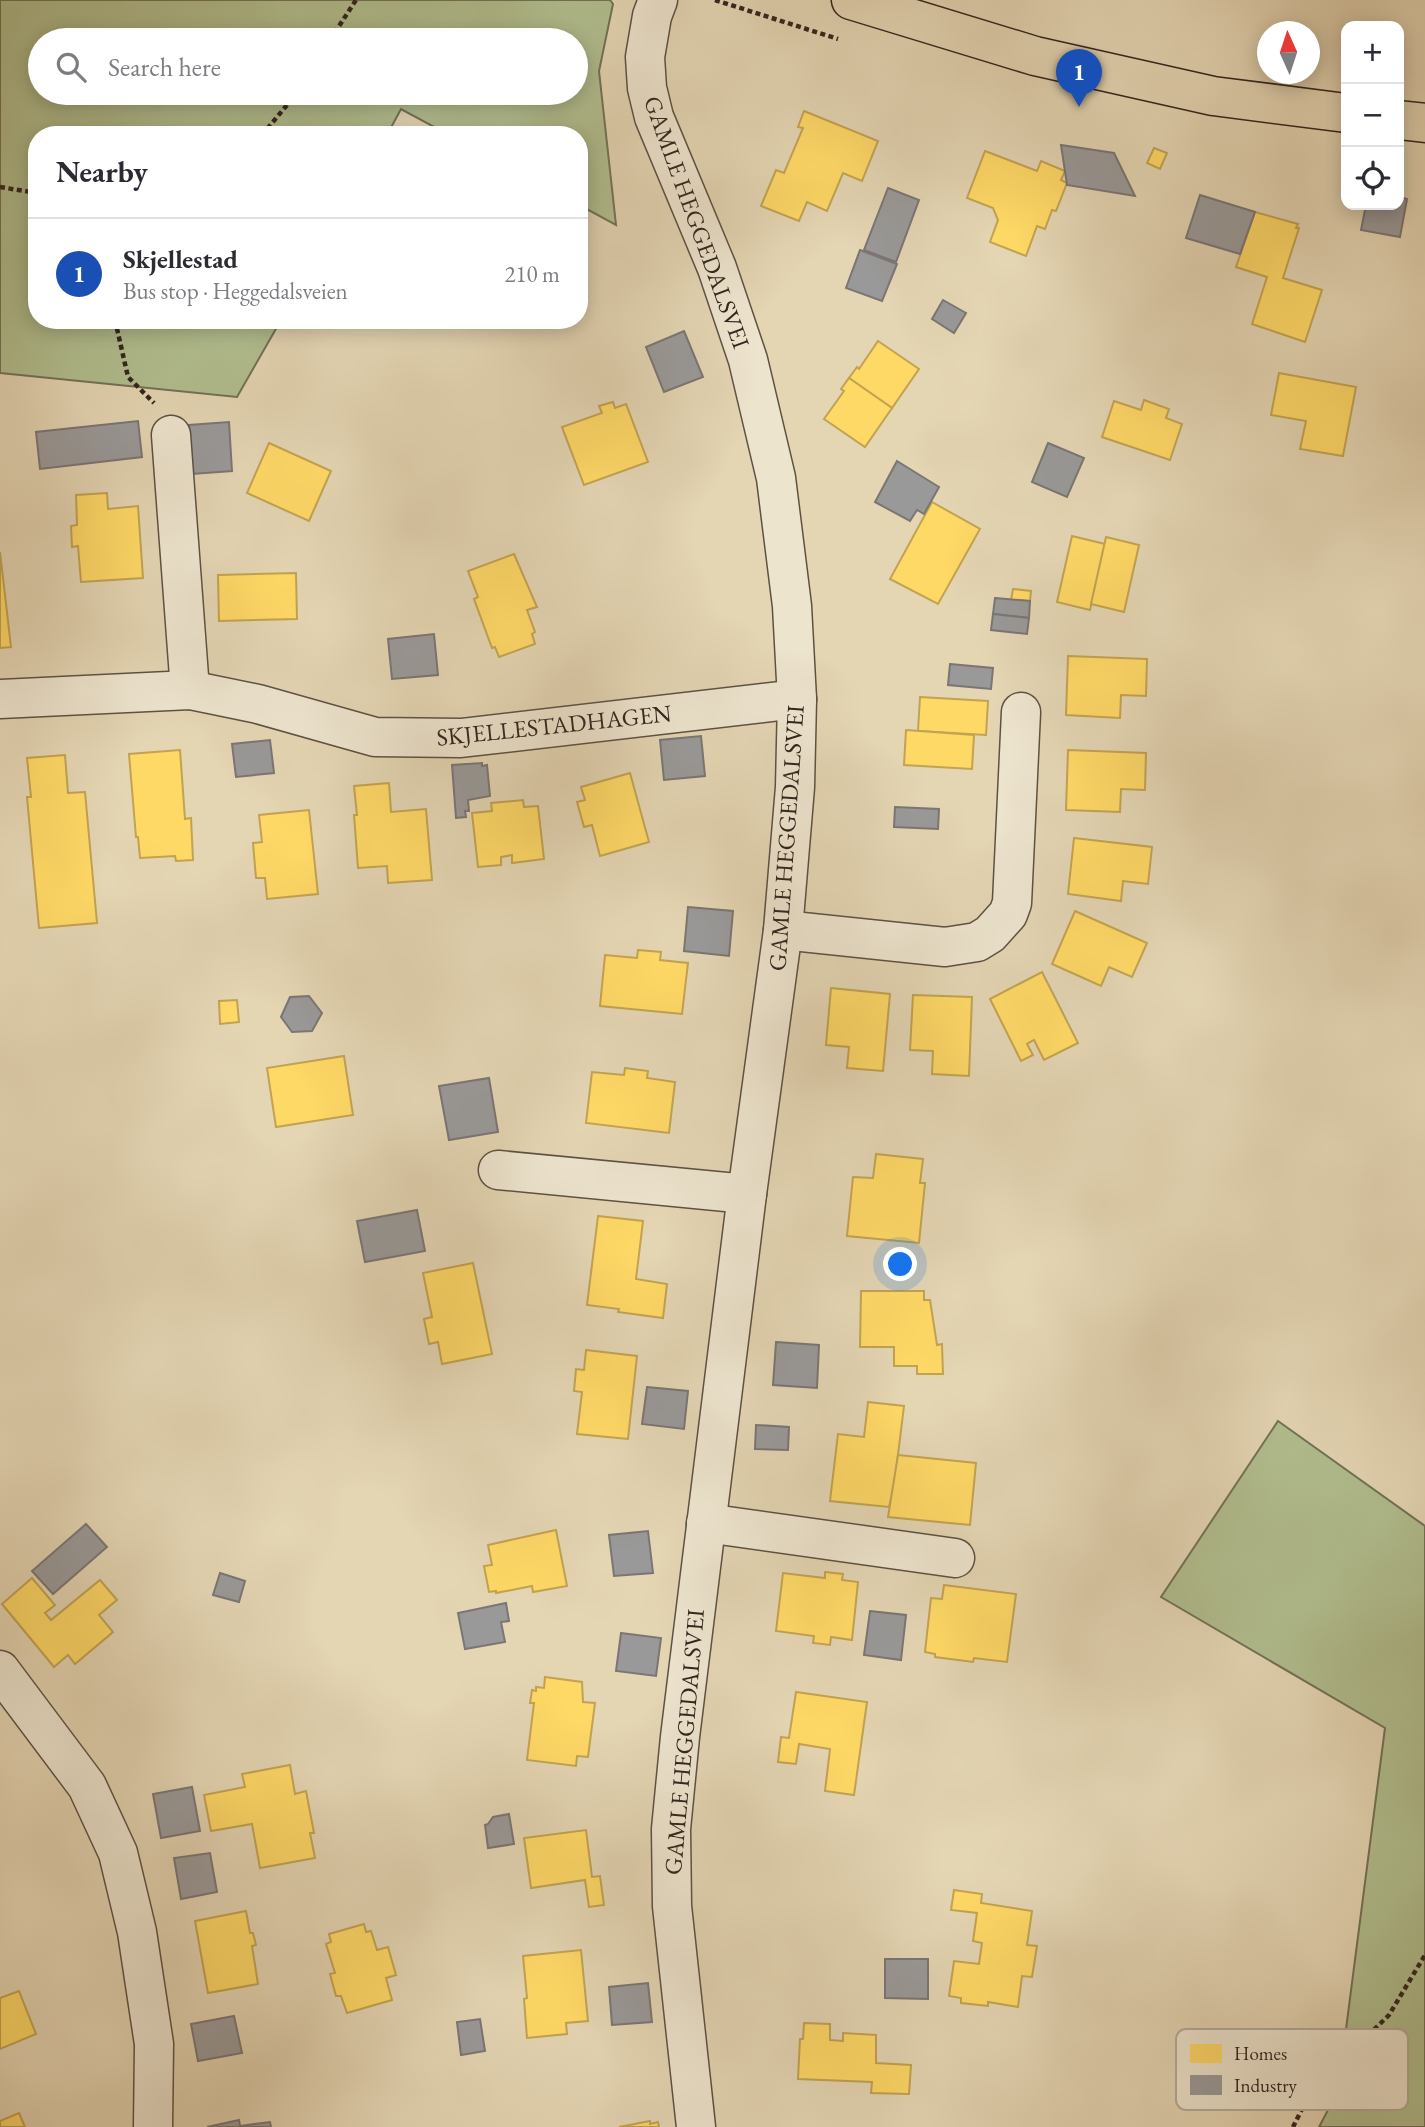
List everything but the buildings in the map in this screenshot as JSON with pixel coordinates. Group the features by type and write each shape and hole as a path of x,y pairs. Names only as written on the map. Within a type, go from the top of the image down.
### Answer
{"main road":[{"path":"851,0 1063,62 1213,96 1341,112"},
{"path":"1404,121 1425,123"}],"street":[{"name":"GAMLE HEGGEDALSVEI","path":"658,0 652,16 645,57 647,88 654,117 717,268 754,386 776,478 792,606 797,699 794,787 783,930 706,1523 671,1829 671,1906 696,2127"},
{"path":"171,435 190,690"},
{"name":"SKJELLESTADHAGEN","path":"0,699 190,690 258,704 375,737 449,738 797,699"},
{"path":"783,930 945,947 977,942 1001,924 1012,903 1020,712"},
{"path":"498,1170 747,1194"},
{"path":"706,1523 955,1558"},
{"path":"0,1670 87,1786 118,1853 137,1932 155,2044 153,2127"}],"path":[{"path":"338,28 356,0"},
{"path":"738,8 741,0"},
{"path":"270,126 287,105"},
{"path":"0,187 28,192"},
{"path":"117,329 128,377 154,403 171,435"},
{"path":"1374,2029 1388,2015 1425,1955"},
{"path":"1293,2127 1302,2110"}],"green space":[{"path":"0,0 610,0 613,4 599,71 616,225 588,210 588,126 432,126 401,109 392,126 28,126 28,329 276,329 237,397 0,373"},
{"path":"1278,1421 1425,1526 1425,2127 1319,2127 1328,2110 1408,2110 1408,2029 1346,2029 1385,1728 1161,1597"}],"place":[{"name":"Skjellestad","path":"1079,107"}]}
